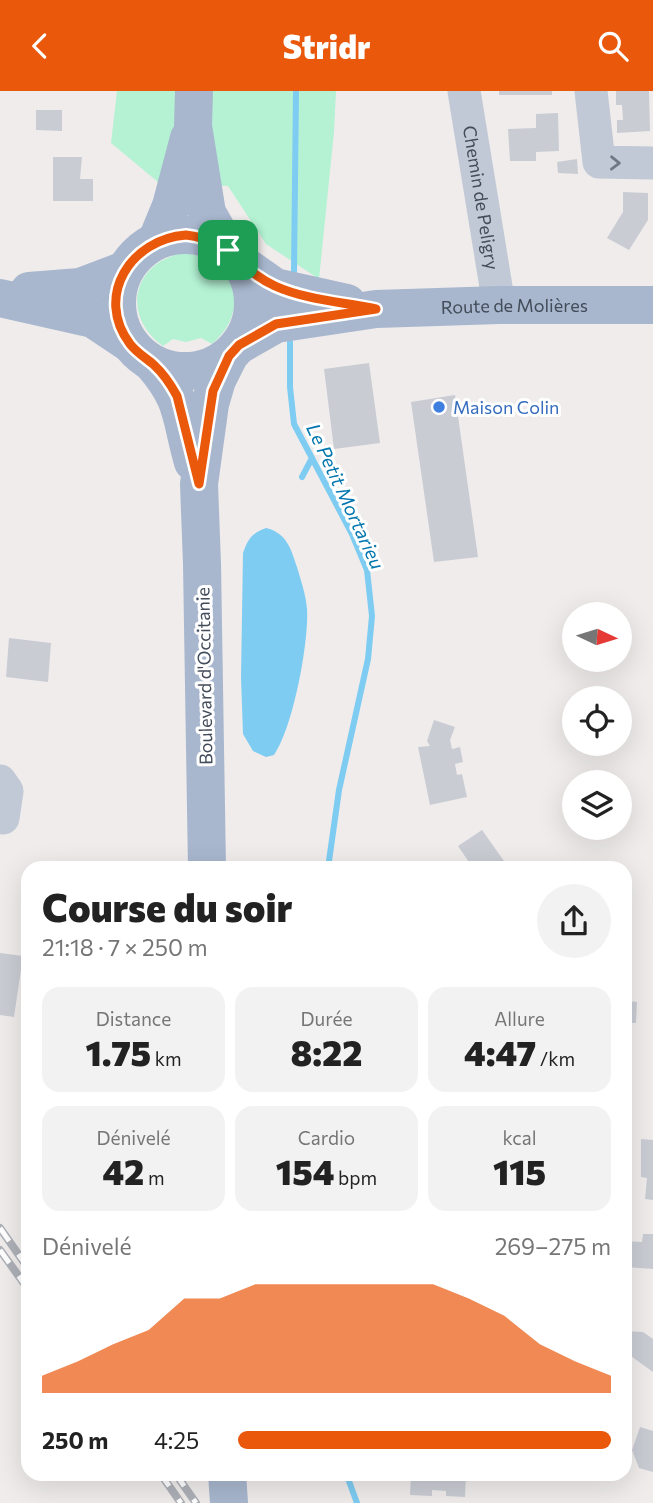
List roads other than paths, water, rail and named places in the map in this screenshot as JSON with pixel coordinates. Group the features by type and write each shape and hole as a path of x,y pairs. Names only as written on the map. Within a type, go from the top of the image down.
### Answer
{"main road":[{"path":"157,240 171,206 193,109"},
{"path":"0,296 93,319 141,354 177,371 200,370 215,365 234,350 249,325 253,303 251,288 207,213 193,109"},
{"path":"141,354 117,314 117,299 125,270 144,248 157,240 172,236 201,236 233,255"},
{"name":"Route de Molières","path":"233,255 275,286 300,294 376,309"},
{"path":"0,296 80,287 125,270"},
{"name":"Route de Molières","path":"234,350 276,324 376,309 499,305 653,305"},
{"name":"Boulevard d'Occitanie","path":"207,861 199,484 210,404 217,380 234,350"},
{"name":"Boulevard d'Occitanie","path":"141,354 170,383 177,396 199,484"},
{"path":"228,1481 229,1503"}],"street":[{"name":"Chemin de Peligry","path":"464,91 499,305"},
{"path":"591,91 599,162 653,163"},
{"path":"0,781 7,791 4,818"}],"water":[{"path":"266,528 279,534 290,548 303,588 307,624 302,663 287,726 274,755 266,757 253,751 243,734 241,678 243,553 251,537"}],"waterway":[{"name":"Le Petit Mortarieu","path":"294,272 296,91"},
{"name":"Le Petit Mortarieu","path":"290,342 290,387 294,424 352,534 367,570 372,616 368,659 339,790 329,861"},
{"path":"302,477 312,458"},
{"name":"Le Petit Mortarieu","path":"349,1481 357,1503"}],"railway":[{"path":"0,1228 21,1258"},
{"path":"0,1250 21,1279"},
{"path":"166,1481 181,1503"},
{"path":"181,1481 196,1503"}],"place":[{"name":"Maison Colin","path":"439,407"}]}
